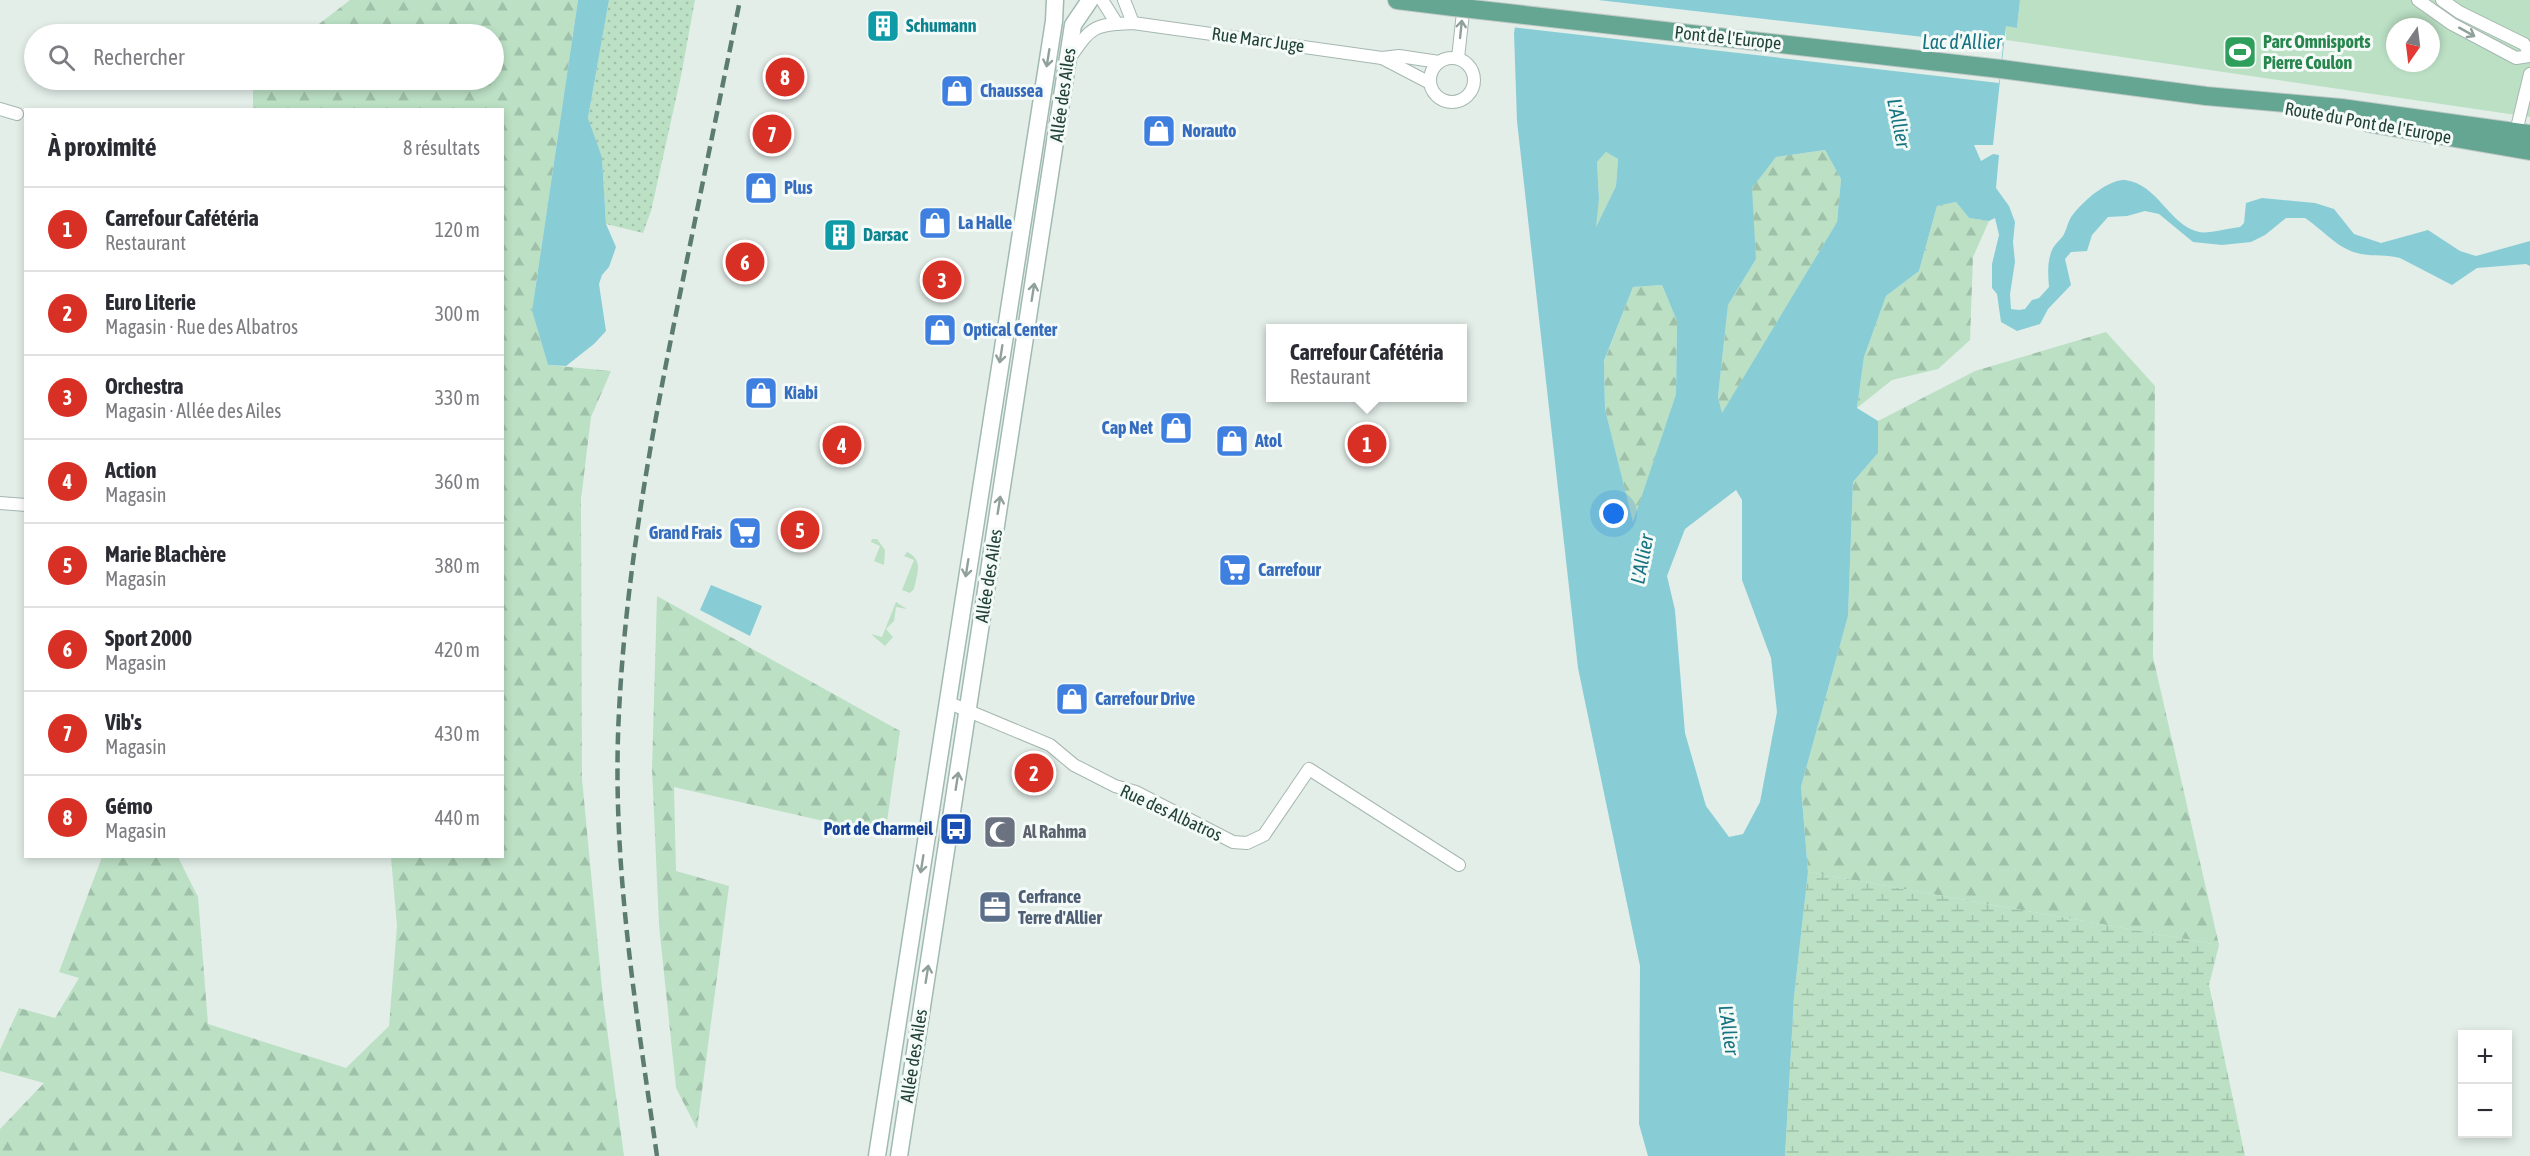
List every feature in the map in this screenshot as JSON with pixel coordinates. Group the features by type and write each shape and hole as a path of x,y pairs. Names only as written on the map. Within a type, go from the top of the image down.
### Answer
{"main road":[{"name":"Allée des Ailes","path":"877,1156 1054,21 1055,0"},
{"name":"Allée des Ailes","path":"899,1156 1073,25 1090,0"},
{"name":"Pont de l'Europe","path":"1397,0 1459,4 2001,69"},
{"name":"Route du Pont de l'Europe","path":"2001,69 2206,96 2530,151"},
{"name":"Route du Pont de l'Europe","path":"2206,96 2341,108 2527,138"}],"street":[{"path":"1102,0 1118,24"},
{"path":"1124,0 1133,23"},
{"path":"2418,0 2452,24 2516,58 2530,55 2524,44 2459,12 2442,0"},
{"path":"1458,58 1459,4"},
{"name":"Rue Marc Juge","path":"1069,59 1085,36 1095,27 1133,23 1382,58 1399,56 1439,62"},
{"name":"Rue Marc Juge","path":"1382,58 1430,83"},
{"path":"1458,58 1470,66 1475,79 1466,98 1459,101 1446,101 1436,94 1430,83 1432,72 1439,62 1458,58"},
{"path":"2492,144 2527,138 2530,74"},
{"path":"0,109 16,114"},
{"path":"0,503 24,505"},
{"name":"Rue des Albatros","path":"947,702 1050,745 1074,765 1115,786 1136,792 1233,842 1247,843 1264,835 1309,769 1459,865"}],"green space":[{"path":"350,0 578,0 532,311 548,365 611,371 591,417 581,499 582,779 603,999 624,1156 0,1156 0,1129 44,1083 0,1071 0,1050 19,1008 55,1018 79,978 59,972 102,858 178,858 198,897 208,1024 346,1068 389,1026 397,926 391,858 504,858 504,108 253,108 253,90 504,90 504,24 319,24"},
{"path":"609,0 695,0 681,76 651,211 643,233 606,224 602,157 588,118"},
{"name":"Parc Omnisports Pierre Coulon","path":"2020,0 2530,0 2530,117 2006,40 2006,25 2017,28"},
{"path":"1825,150 1841,179 1837,222 1722,414 1718,397 1728,305 1756,259 1751,188 1776,157"},
{"path":"1606,152 1618,159 1616,186 1595,229 1599,199 1597,162"},
{"path":"1956,202 1969,218 1989,221 1973,257 1970,340 1938,369 1892,380 1857,408 1864,357 1886,296 1919,271 1937,206"},
{"path":"1662,285 1677,321 1676,394 1633,523 1605,409 1604,362 1633,287"},
{"path":"2106,332 2155,386 2153,657 2219,945 1808,872 1801,787 1848,616 1853,482 1878,453 1878,421 1975,371"},
{"path":"872,539 877,539 885,550 884,565 874,561 880,546 871,542"},
{"path":"907,552 916,559 918,568 914,589 910,593 902,590 914,560 904,556"},
{"path":"657,596 900,731 885,835 674,787 676,871 729,886 697,1129 676,1088 659,925 652,769"},
{"path":"896,602 907,609 896,607 894,621 886,629 893,637 885,646 871,634 882,637"},
{"path":"1808,872 2219,945 2209,985 2245,1156 1785,1156 1794,997"}],"water":[{"path":"578,0 609,0 588,118 602,157 606,224 616,247 609,267 602,275 599,284 606,331 594,344 566,366 548,365 532,311"},
{"path":"1519,0 2020,0 2017,28 2006,26 1993,145 1974,145 1981,161 1993,154 1999,155 1996,188 2009,206 2015,222 2013,242 2015,262 2010,294 2011,309 2025,309 2032,300 2039,298 2049,287 2050,255 2079,207 2102,188 2125,180 2146,189 2179,221 2199,232 2240,227 2244,223 2246,203 2262,198 2315,203 2334,209 2354,234 2381,243 2428,230 2460,251 2476,256 2530,241 2530,266 2526,264 2477,268 2452,285 2400,258 2350,251 2336,243 2305,218 2286,218 2265,235 2251,242 2222,245 2193,242 2159,214 2145,211 2127,216 2108,217 2092,235 2087,251 2071,252 2065,259 2071,285 2048,309 2040,324 2017,331 2001,322 1997,294 1992,288 1992,264 1999,235 1995,218 1989,221 1969,218 1956,202 1937,206 1919,271 1886,296 1864,357 1857,408 1878,421 1878,453 1853,482 1848,616 1801,787 1808,872 1794,997 1785,1156 1648,1156 1639,1124 1640,966 1578,668 1517,121 1514,33","holes":["1825,150 1841,179 1837,222 1722,413 1718,397 1728,305 1756,259 1752,188 1776,157","1606,152 1618,159 1616,186 1596,227 1599,199 1597,162","1662,285 1677,321 1676,394 1633,522 1605,409 1604,361 1633,287","1736,490 1742,500 1742,580 1771,658 1777,712 1760,802 1743,834 1729,837 1706,806 1685,733 1675,610 1667,576 1685,529"]},
{"path":"711,585 762,606 750,636 700,610"}],"pier":[{"path":"1516,0 1598,0 2003,46 1999,83 1511,27"}],"railway":[{"path":"657,1156 634,990 622,879 617,768 622,659 634,554 650,449 740,0"}],"place":[{"name":"Schumann","path":"883,26"},
{"name":"Parc Omnisports Pierre Coulon","path":"2240,52"},
{"name":"Gémo","path":"785,77"},
{"name":"Chaussea","path":"957,91"},
{"name":"Norauto","path":"1159,131"},
{"name":"Vib's","path":"772,134"},
{"name":"Plus","path":"761,188"},
{"name":"La Halle","path":"935,223"},
{"name":"Darsac","path":"840,235"},
{"name":"Sport 2000","path":"745,262"},
{"name":"Orchestra","path":"942,280"},
{"name":"Optical Center","path":"940,330"},
{"name":"Kiabi","path":"761,393"},
{"name":"Cap Net","path":"1176,428"},
{"name":"Atol","path":"1232,441"},
{"name":"Carrefour Cafétéria","path":"1367,444"},
{"name":"Action","path":"842,445"},
{"name":"Marie Blachère","path":"800,530"},
{"name":"Grand Frais","path":"745,533"},
{"name":"Carrefour","path":"1235,570"},
{"name":"Carrefour Drive","path":"1072,699"},
{"name":"Euro Literie","path":"1034,773"},
{"name":"Port de Charmeil","path":"956,829"},
{"name":"Al Rahma","path":"1000,832"},
{"name":"Cerfrance Terre d'Allier","path":"995,907"}],"water label":[{"name":"Lac d'Allier","path":"1962,42"},
{"name":"L'Allier","path":"1899,123"},
{"name":"L'Allier","path":"1642,559"},
{"name":"L'Allier","path":"1729,1030"}]}
